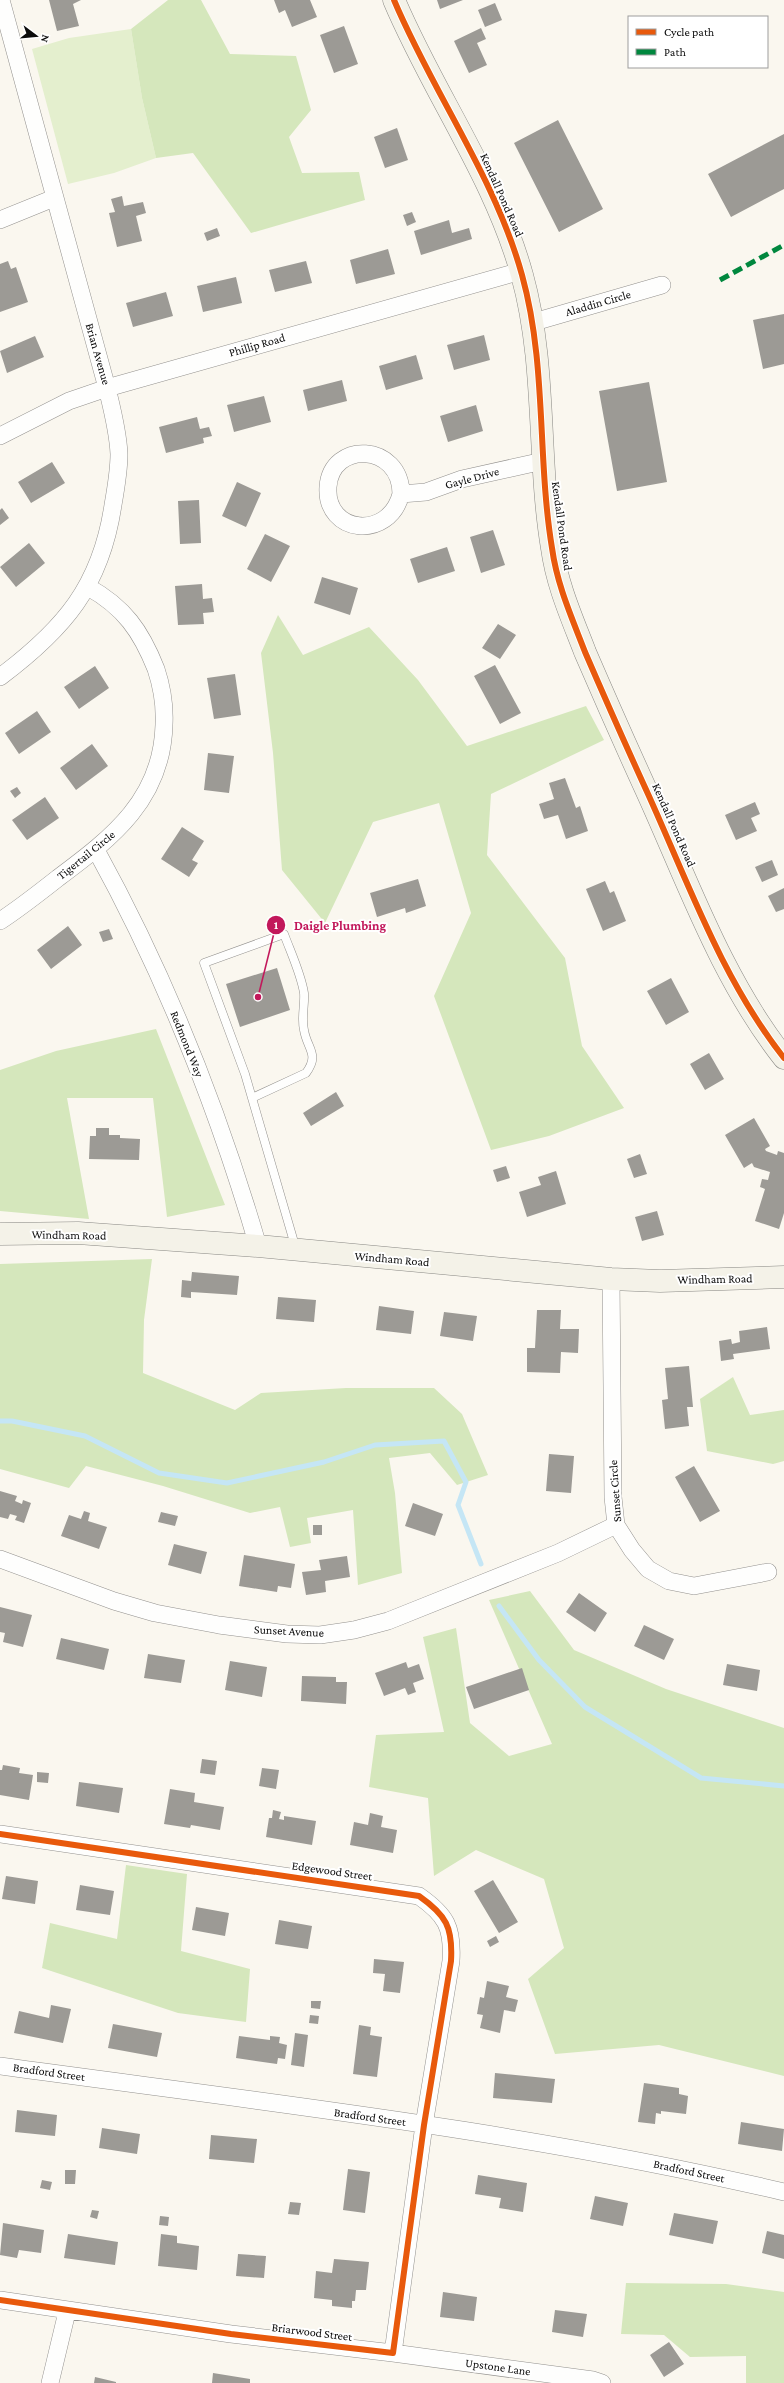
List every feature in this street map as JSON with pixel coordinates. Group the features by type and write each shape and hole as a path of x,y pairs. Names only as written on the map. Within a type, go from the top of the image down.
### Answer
{"street":[{"name":"Brian Avenue","path":"0,677 55,631 88,587 104,545 118,479 119,454 108,388 54,198 1,0"},
{"name":"Kendall Pond Road","path":"394,0 501,214 521,271 534,322 538,357 543,461 552,550 561,592 615,723 715,944 746,1003 784,1058"},
{"path":"0,220 54,198"},
{"name":"Phillip Road","path":"0,436 69,401 108,388 521,271"},
{"name":"Aladdin Circle","path":"534,322 662,285"},
{"path":"357,454 372,454 386,460 396,472 401,494 395,509 384,521 376,524 360,526 352,524 338,516 330,502 328,486 333,471 343,460 357,454"},
{"name":"Gayle Drive","path":"401,494 426,492 462,479 543,461"},
{"name":"Tigertail Circle","path":"0,921 96,850 131,815 153,780 164,741 163,697 158,676 136,628 124,613 106,597 88,587"},
{"name":"Redmond Way","path":"96,850 140,934 204,1084 235,1168 258,1246"},
{"name":"Windham Road","path":"0,1234 78,1233 258,1246 611,1279 660,1280 784,1277"},
{"name":"Sunset Circle","path":"611,1279 613,1497 616,1525 632,1550 648,1569 670,1581 694,1586 768,1572"},
{"name":"Sunset Avenue","path":"0,1559 114,1601 155,1613 226,1626 287,1634 320,1635 354,1630 388,1622 558,1552 616,1525"},
{"name":"Edgewood Street","path":"0,1834 419,1896 436,1908 447,1921 452,1940 451,1961 424,2125"},
{"name":"Bradford Street","path":"0,2066 424,2125 579,2149 784,2192"},
{"path":"393,2352 424,2125"},
{"name":"Briarwood Street","path":"0,2300 67,2312 393,2352"},
{"path":"50,2383 67,2312"},
{"name":"Upstone Lane","path":"393,2352 593,2380 602,2383"}],"lane":[{"path":"252,1098 306,1073 312,1065 313,1056 304,1031 302,1020 304,992 284,934 204,964 252,1098 296,1250"}],"green space":[{"path":"168,0 201,0 230,54 296,56 311,110 289,137 302,173 359,172 365,200 251,233 193,153 156,158 142,98 131,29"},
{"path":"131,29 142,98 156,158 114,173 68,184 32,49 69,38"},
{"path":"278,615 303,655 369,627 418,680 467,746 586,706 604,740 491,794 487,855 565,958 582,1046 624,1108 549,1136 491,1150 434,996 471,913 439,803 373,822 325,923 282,870 273,753 261,653"},
{"path":"156,1029 225,1205 167,1217 153,1098 67,1098 89,1219 0,1211 0,1070 56,1051"},
{"path":"152,1259 144,1320 143,1373 235,1410 261,1393 346,1388 434,1388 462,1414 488,1475 457,1485 430,1453 389,1458 395,1493 402,1573 358,1585 353,1510 307,1518 311,1543 290,1547 280,1507 250,1513 163,1486 86,1466 69,1488 0,1469 0,1264"},
{"path":"733,1377 750,1415 784,1410 784,1461 773,1464 707,1451 700,1399"},
{"path":"530,1591 574,1650 666,1689 784,1728 784,2076 659,2045 555,2054 528,1979 564,1948 544,1879 476,1850 434,1876 428,1798 369,1787 376,1735 444,1732 423,1637 456,1628 470,1723 509,1756 552,1744 489,1600"},
{"path":"126,1865 187,1874 181,1951 250,1969 246,2022 178,2013 42,1968 50,1923 117,1939"},
{"path":"626,2283 726,2284 784,2292 784,2383 746,2383 746,2356 690,2357 664,2335 621,2334"}],"building":[{"path":"49,0 81,0 73,4 79,26 57,31"},
{"path":"274,0 310,0 317,17 292,27 285,10 279,13"},
{"path":"437,0 463,0 440,9"},
{"path":"495,3 502,20 485,27 478,10"},
{"path":"344,26 358,64 334,73 320,35"},
{"path":"481,28 486,39 477,43 487,65 469,73 454,41"},
{"path":"558,120 603,209 559,232 514,143"},
{"path":"397,128 408,160 385,168 374,137"},
{"path":"784,134 784,189 731,217 708,174"},
{"path":"122,196 124,206 143,202 146,213 136,216 142,241 117,247 109,213 115,212 111,199"},
{"path":"412,212 416,222 407,226 403,215"},
{"path":"449,220 452,233 469,228 472,239 421,255 414,231"},
{"path":"217,228 220,236 207,241 204,233"},
{"path":"388,249 395,274 356,284 350,260"},
{"path":"8,261 11,269 16,267 28,302 0,312 0,264"},
{"path":"306,261 312,283 275,292 269,270"},
{"path":"236,277 242,303 203,312 197,286"},
{"path":"166,292 173,316 133,327 126,303"},
{"path":"784,314 784,364 763,369 753,320"},
{"path":"484,335 490,360 454,370 447,345"},
{"path":"35,336 44,357 7,373 0,351"},
{"path":"416,355 423,379 386,390 379,366"},
{"path":"342,380 347,401 308,411 303,390"},
{"path":"649,382 667,482 617,491 599,391"},
{"path":"264,396 271,422 234,432 227,405"},
{"path":"476,405 483,431 448,442 440,416"},
{"path":"197,417 200,429 209,427 212,436 203,438 204,443 166,453 159,427"},
{"path":"52,462 65,483 31,503 18,482"},
{"path":"237,482 261,493 246,527 222,516"},
{"path":"199,500 201,543 180,544 178,501"},
{"path":"2,508 9,518 0,525 0,510"},
{"path":"493,530 505,565 481,573 470,537"},
{"path":"265,534 290,546 271,582 247,569"},
{"path":"29,543 45,563 16,587 0,567"},
{"path":"447,547 455,571 418,583 410,559"},
{"path":"322,577 358,588 350,615 314,603"},
{"path":"202,584 203,599 212,598 214,612 203,613 204,624 178,625 175,586"},
{"path":"498,624 516,635 500,659 482,648"},
{"path":"495,665 521,713 500,724 474,676"},
{"path":"95,666 109,688 79,709 64,687"},
{"path":"235,674 241,715 214,719 207,678"},
{"path":"37,711 51,732 19,754 5,733"},
{"path":"92,744 108,766 76,790 60,768"},
{"path":"208,753 234,756 229,793 204,790"},
{"path":"565,778 576,808 580,806 588,831 566,839 558,815 544,819 539,804 554,799 549,783"},
{"path":"17,787 21,793 15,798 10,791"},
{"path":"45,797 59,818 27,840 12,820"},
{"path":"755,802 760,814 751,818 757,831 736,840 725,815"},
{"path":"182,827 204,841 192,860 198,863 189,877 161,859"},
{"path":"772,860 778,875 762,882 755,867"},
{"path":"418,879 426,906 406,913 405,908 377,917 370,893"},
{"path":"605,881 610,893 614,891 626,921 603,931 586,889"},
{"path":"784,888 784,909 776,912 768,896"},
{"path":"68,926 82,945 51,969 37,950"},
{"path":"109,929 113,939 103,942 99,932"},
{"path":"277,968 290,1010 240,1027 226,984"},
{"path":"671,978 689,1012 666,1025 647,991"},
{"path":"709,1053 724,1079 705,1090 690,1064"},
{"path":"336,1092 344,1106 311,1126 303,1113"},
{"path":"754,1118 770,1146 765,1149 766,1151 777,1155 778,1151 784,1153 784,1213 779,1229 755,1221 765,1189 760,1187 762,1179 768,1180 770,1172 754,1167 752,1163 744,1168 725,1135"},
{"path":"96,1128 109,1128 109,1135 120,1135 120,1138 140,1139 139,1160 89,1159 90,1136 96,1136"},
{"path":"640,1154 647,1174 634,1178 627,1159"},
{"path":"506,1166 510,1178 497,1182 493,1170"},
{"path":"556,1171 566,1204 527,1217 519,1192 541,1185 538,1177"},
{"path":"657,1211 664,1235 642,1241 635,1217"},
{"path":"192,1272 239,1276 237,1295 191,1292 191,1298 181,1297 182,1280 191,1281"},
{"path":"278,1297 316,1300 314,1322 276,1319"},
{"path":"379,1306 414,1311 411,1334 376,1330"},
{"path":"537,1310 561,1310 560,1329 579,1329 578,1353 561,1352 560,1373 527,1372 527,1348 535,1348"},
{"path":"444,1312 477,1316 473,1341 440,1336"},
{"path":"767,1327 770,1349 733,1354 734,1359 721,1361 719,1341 731,1339 732,1344 740,1342 739,1331"},
{"path":"689,1366 693,1407 687,1407 689,1426 665,1429 662,1400 668,1399 665,1368"},
{"path":"549,1454 574,1456 571,1493 546,1491"},
{"path":"694,1466 720,1511 700,1522 675,1477"},
{"path":"0,1491 17,1496 15,1501 22,1504 23,1500 31,1503 24,1523 15,1520 17,1516 10,1514 8,1519 0,1517"},
{"path":"413,1503 443,1514 435,1536 405,1526"},
{"path":"84,1511 90,1513 88,1521 107,1527 99,1549 61,1536 69,1515 81,1519"},
{"path":"161,1512 178,1516 175,1526 158,1522"},
{"path":"313,1525 322,1525 322,1535 313,1535"},
{"path":"174,1544 207,1552 201,1574 168,1565"},
{"path":"244,1555 295,1564 291,1588 278,1586 277,1592 239,1586"},
{"path":"347,1556 350,1577 325,1581 326,1592 306,1595 302,1572 321,1570 319,1560"},
{"path":"579,1593 607,1613 595,1632 566,1612"},
{"path":"0,1607 32,1615 23,1647 3,1642 5,1633 0,1632"},
{"path":"644,1625 674,1639 664,1660 634,1646"},
{"path":"61,1638 109,1649 104,1670 56,1659"},
{"path":"148,1654 185,1660 181,1683 144,1678"},
{"path":"230,1661 267,1667 262,1697 225,1690"},
{"path":"406,1662 408,1668 419,1664 424,1679 413,1683 416,1692 408,1695 405,1688 384,1696 375,1673"},
{"path":"727,1664 760,1670 757,1691 723,1685"},
{"path":"522,1668 529,1690 474,1709 466,1687"},
{"path":"302,1676 336,1677 336,1682 347,1682 346,1704 301,1701"},
{"path":"202,1759 217,1761 215,1775 200,1773"},
{"path":"3,1765 20,1768 19,1773 33,1775 29,1800 0,1795 0,1770 2,1770"},
{"path":"262,1768 279,1770 276,1789 259,1786"},
{"path":"37,1772 49,1773 48,1783 37,1782"},
{"path":"79,1782 123,1788 119,1813 76,1806"},
{"path":"170,1789 195,1793 194,1802 224,1807 220,1830 191,1825 190,1828 164,1824"},
{"path":"273,1810 281,1812 279,1819 284,1820 284,1816 316,1821 312,1845 266,1837 269,1818 272,1818"},
{"path":"370,1813 383,1816 381,1827 397,1830 393,1853 350,1845 354,1822 368,1825"},
{"path":"6,1876 38,1881 35,1904 2,1899"},
{"path":"493,1880 518,1922 499,1933 474,1891"},
{"path":"80,1885 114,1891 110,1915 76,1910"},
{"path":"196,1907 229,1913 225,1936 192,1930"},
{"path":"279,1920 312,1926 308,1949 275,1944"},
{"path":"496,1936 499,1942 490,1947 487,1941"},
{"path":"374,1959 404,1962 400,1993 383,1991 385,1974 373,1973"},
{"path":"487,1981 509,1986 506,1997 518,2000 515,2012 504,2010 500,2033 480,2028 483,2015 477,2014 480,1997 484,1998"},
{"path":"311,2001 321,2001 320,2009 311,2008"},
{"path":"51,2005 71,2009 63,2043 14,2033 19,2011 49,2018"},
{"path":"310,2015 319,2016 318,2024 309,2023"},
{"path":"113,2024 162,2033 157,2057 108,2048"},
{"path":"359,2025 371,2027 370,2035 382,2037 377,2077 353,2074"},
{"path":"295,2033 308,2035 304,2067 291,2065"},
{"path":"239,2036 270,2040 270,2036 280,2037 279,2043 287,2045 285,2059 278,2058 277,2064 236,2058"},
{"path":"495,2073 555,2079 552,2103 493,2098"},
{"path":"644,2083 679,2088 679,2094 688,2096 686,2114 661,2111 661,2114 656,2113 655,2124 638,2122"},
{"path":"17,2110 57,2115 55,2136 15,2132"},
{"path":"741,2122 784,2129 782,2151 738,2144"},
{"path":"102,2128 140,2134 137,2154 99,2148"},
{"path":"211,2135 257,2139 254,2163 209,2159"},
{"path":"348,2169 370,2172 365,2213 343,2210"},
{"path":"65,2170 76,2170 75,2184 65,2184"},
{"path":"478,2175 527,2183 523,2212 499,2208 501,2198 475,2194"},
{"path":"42,2180 52,2182 50,2190 40,2188"},
{"path":"595,2196 628,2203 623,2226 590,2219"},
{"path":"290,2202 301,2203 299,2215 288,2214"},
{"path":"92,2210 99,2211 97,2219 90,2217"},
{"path":"674,2213 718,2221 713,2244 669,2235"},
{"path":"160,2216 169,2217 168,2226 159,2225"},
{"path":"3,2223 44,2230 41,2253 19,2250 17,2258 0,2255"},
{"path":"767,2231 784,2235 784,2259 762,2253"},
{"path":"68,2234 118,2242 115,2265 64,2258"},
{"path":"161,2234 177,2236 177,2243 199,2246 197,2270 158,2266"},
{"path":"238,2254 266,2256 264,2278 236,2276"},
{"path":"334,2259 369,2262 366,2290 356,2290 355,2301 352,2301 352,2308 332,2306 332,2300 314,2298 316,2271 332,2273"},
{"path":"443,2292 477,2297 474,2321 440,2317"},
{"path":"555,2310 587,2314 583,2337 552,2332"},
{"path":"669,2342 684,2364 664,2377 650,2355"},
{"path":"213,2373 250,2379 250,2383 212,2383"},
{"path":"95,2377 116,2382 116,2383 94,2383"}],"waterway":[{"path":"0,1421 12,1421 85,1436 159,1473 227,1483 324,1462 375,1445 444,1441 466,1482 458,1505 481,1564"},
{"path":"499,1606 539,1660 585,1707 701,1778 784,1786"}],"marked path":[{"path":"720,280 784,245"}],"cycle path":[{"path":"394,0 427,68 480,169 510,239 522,275 530,309 539,377 547,514 554,562 570,614 585,652 706,925 741,994 761,1027 784,1058"},
{"path":"0,1834 419,1896 436,1909 442,1916 451,1939 451,1961 424,2125 393,2353 231,2334 0,2300"}],"place":[{"name":"Daigle Plumbing","path":"258,997"}]}
